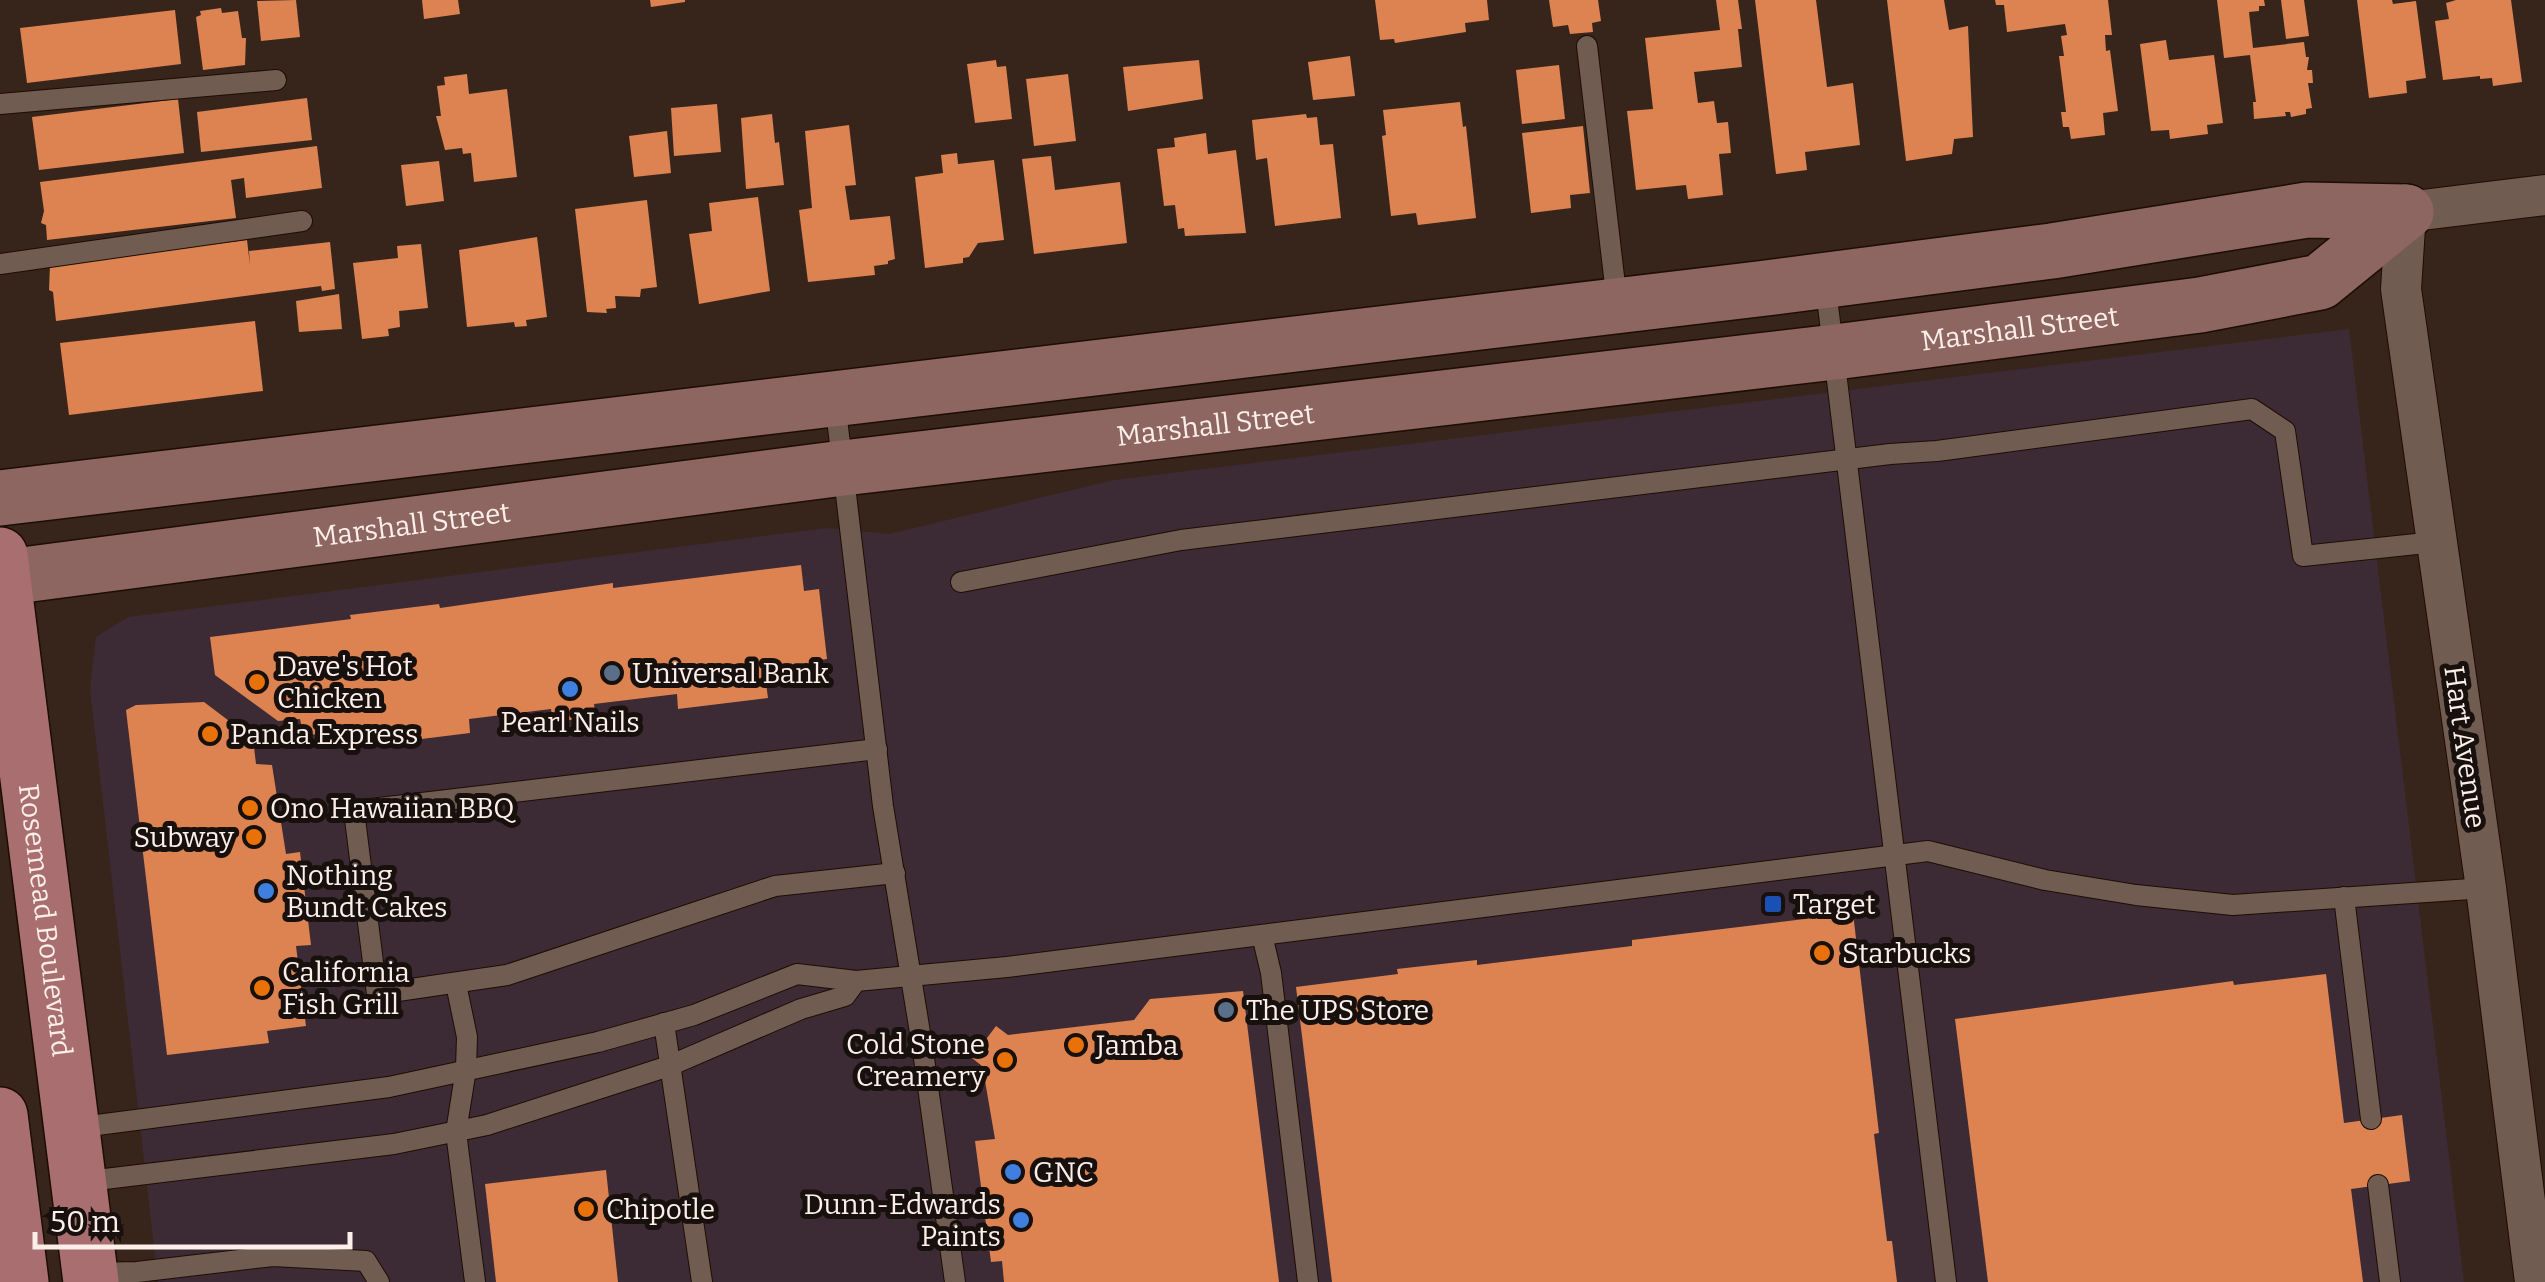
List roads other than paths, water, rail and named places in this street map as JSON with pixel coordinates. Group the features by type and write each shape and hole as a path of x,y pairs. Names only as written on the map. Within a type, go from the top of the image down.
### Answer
{"main road":[{"name":"Rosemead Boulevard","path":"1,570 91,1278"},
{"path":"0,1115 21,1282"}],"street":[{"path":"0,498 1825,280 2068,249 2307,210 2406,212 2545,196"},
{"name":"Marshall Street","path":"1,570 2200,305 2320,282 2406,212"},
{"name":"Hart Avenue","path":"2406,212 2403,312 2486,888 2535,1282"}],"lane":[{"path":"1587,46 1618,305"},
{"path":"0,104 276,80"},
{"path":"0,264 302,220"},
{"path":"1825,280 1946,1282"},
{"path":"835,398 878,750 955,1282"},
{"path":"961,582 1181,540 2252,410 2285,431 2303,556 2435,542"},
{"path":"878,750 354,811 376,994 507,975 775,886 895,873"},
{"path":"72,1128 389,1088 598,1042 694,1016 797,974 856,981 911,976 1928,851 2044,880 2233,905 2486,888"},
{"path":"2344,897 2371,1120"},
{"path":"1262,935 1271,973 1308,1282"},
{"path":"80,1182 394,1144 486,1125 669,1066 801,1009 845,996 856,981"},
{"path":"456,984 467,1037 456,1132 475,1282"},
{"path":"664,1024 702,1282"},
{"path":"2378,1185 2390,1282"},
{"path":"91,1278 274,1256 366,1262 378,1282"}],"place":[{"name":"Universal Bank","path":"612,673"},
{"name":"Dave's Hot Chicken","path":"257,682"},
{"name":"Pearl Nails","path":"570,689"},
{"name":"Panda Express","path":"210,734"},
{"name":"Ono Hawaiian BBQ","path":"250,808"},
{"name":"Subway","path":"254,837"},
{"name":"Nothing Bundt Cakes","path":"266,891"},
{"name":"Target","path":"1773,904"},
{"name":"Starbucks","path":"1822,953"},
{"name":"California Fish Grill","path":"262,988"},
{"name":"The UPS Store","path":"1226,1010"},
{"name":"Jamba","path":"1076,1045"},
{"name":"Cold Stone Creamery","path":"1005,1060"},
{"name":"GNC","path":"1013,1172"},
{"name":"Chipotle","path":"586,1209"},
{"name":"Dunn-Edwards Paints","path":"1021,1220"}]}
